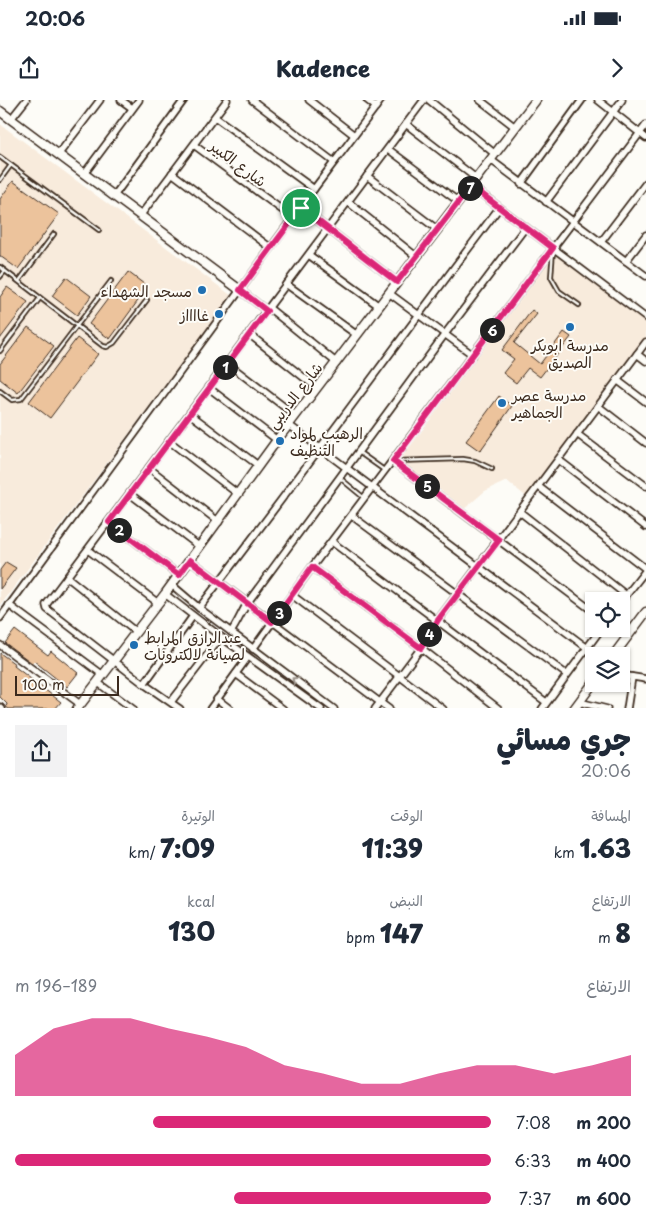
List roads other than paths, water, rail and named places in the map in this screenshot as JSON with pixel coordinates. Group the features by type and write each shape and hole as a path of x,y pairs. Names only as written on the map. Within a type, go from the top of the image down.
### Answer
{"street":[{"path":"11,119 26,100"},
{"path":"58,155 100,100"},
{"path":"121,100 132,108"},
{"path":"84,174 139,100"},
{"path":"114,196 184,100"},
{"path":"140,216 228,100"},
{"path":"252,100 334,162"},
{"path":"309,100 354,135"},
{"path":"367,100 376,107"},
{"path":"0,618 381,100"},
{"path":"180,708 144,684 47,609 46,606 425,100 493,157 521,184 574,221 646,276"},
{"path":"480,100 515,127"},
{"name":"شارع الدريبي","path":"78,706 172,585 277,440 536,100"},
{"path":"521,184 582,100"},
{"path":"598,100 646,138"},
{"path":"546,202 622,100"},
{"path":"0,111 337,362"},
{"path":"215,117 314,189"},
{"path":"406,124 477,179"},
{"path":"253,649 312,567 646,126"},
{"name":"شارع الكبير","path":"194,145 293,218"},
{"path":"388,149 459,202"},
{"path":"172,173 271,248"},
{"path":"367,176 438,230"},
{"path":"601,242 646,183"},
{"path":"471,186 646,318"},
{"path":"348,202 417,257"},
{"path":"301,208 397,282"},
{"path":"199,608 499,208"},
{"path":"230,632 239,621 239,616 248,602 444,334 525,228"},
{"path":"626,261 646,235"},
{"path":"309,254 378,306"},
{"path":"286,284 357,335"},
{"path":"389,293 473,355"},
{"path":"249,334 317,388"},
{"path":"376,708 421,648 438,620 646,342"},
{"path":"637,354 646,361"},
{"path":"227,363 296,416"},
{"path":"617,380 646,402"},
{"path":"209,388 277,440"},
{"path":"598,406 646,443"},
{"path":"190,414 259,466"},
{"path":"289,425 586,647 594,637"},
{"path":"577,434 646,486"},
{"path":"169,442 238,494"},
{"path":"559,460 646,527"},
{"path":"393,461 585,605"},
{"path":"149,468 219,522"},
{"path":"539,486 646,569 629,592"},
{"path":"130,494 200,547"},
{"path":"520,512 621,592"},
{"path":"352,516 566,674"},
{"path":"109,522 179,575"},
{"path":"332,542 546,702"},
{"path":"88,550 158,603"},
{"path":"190,560 389,708"},
{"path":"312,567 499,708"},
{"path":"67,577 136,632"},
{"path":"172,585 230,632 334,708"},
{"path":"165,594 248,657 321,708"},
{"path":"292,595 443,708"},
{"path":"9,606 103,675"},
{"path":"620,647 646,612"},
{"path":"144,684 193,616"},
{"path":"171,702 221,637"},
{"path":"0,645 78,706"},
{"path":"542,708 585,648"},
{"path":"210,708 248,657"},
{"path":"236,674 283,708"},
{"path":"627,708 632,677 646,679"},
{"path":"98,682 134,708"},
{"path":"586,692 576,705 607,708"},
{"path":"217,699 230,708"}],"lane":[{"path":"0,157 99,230"},
{"path":"0,180 11,165"},
{"path":"19,282 54,234"},
{"path":"553,248 554,258 551,267 551,278 559,291 579,305"},
{"path":"0,267 103,346 111,346 147,300"},
{"path":"0,277 5,271"},
{"path":"0,391 12,400 21,399 111,282"},
{"path":"0,351 40,298"},
{"path":"358,452 386,471"},
{"path":"393,461 463,459 475,461 492,469"},
{"path":"339,478 364,499"}],"place":[{"name":"مسجد الشهداء","path":"202,290"},
{"name":"غااااز","path":"219,314"},
{"name":"مدرسة ابوبكر الصديق","path":"570,327"},
{"name":"مدرسة عصر الجماهير","path":"502,403"},
{"name":"الرهيب لمواد التنظيف","path":"280,441"},
{"name":"عبدالرازق المرابط لصيانة لالكترونات","path":"134,645"}]}
